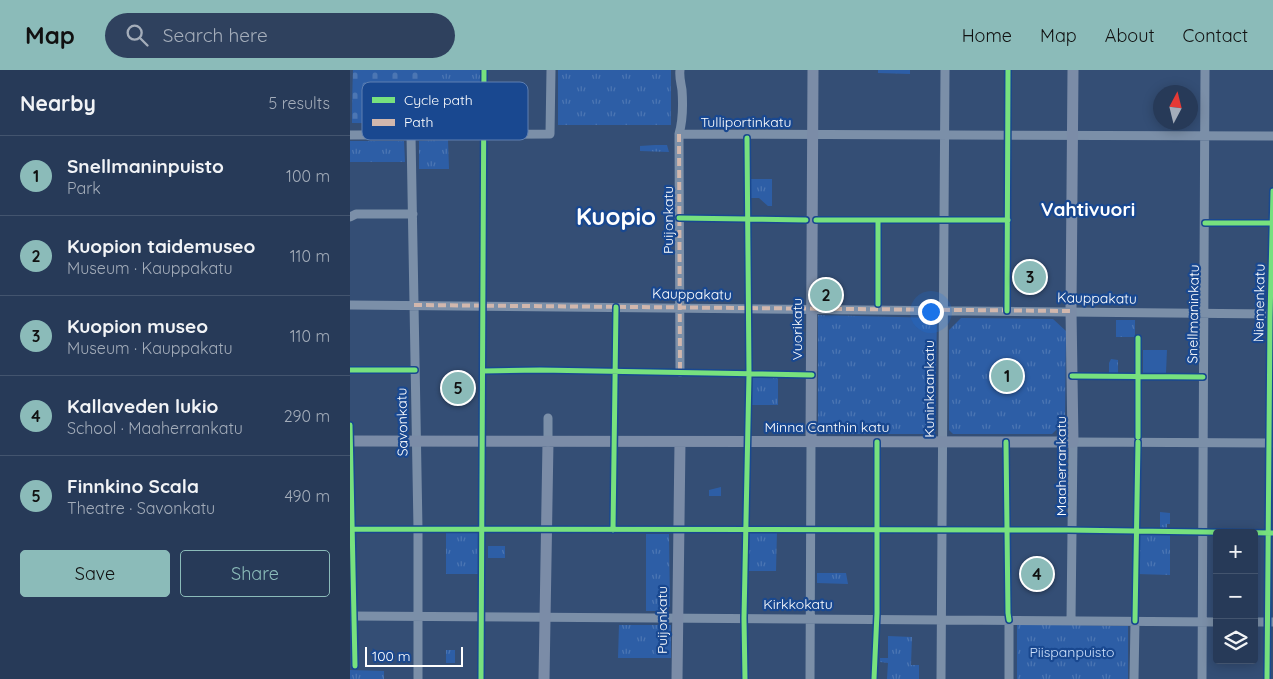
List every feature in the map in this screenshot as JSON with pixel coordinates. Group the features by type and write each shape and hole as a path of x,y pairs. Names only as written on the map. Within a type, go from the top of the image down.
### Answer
{"main road":[{"name":"Vuorikatu","path":"811,442 809,309 812,70"},
{"name":"Maaherrankatu","path":"1072,442 1071,312 1074,70"},
{"name":"Minna Canthin katu","path":"350,442 1072,442"},
{"path":"544,679 548,442"},
{"name":"Puijonkatu","path":"677,679 680,442"}],"street":[{"path":"528,134 550,134 551,70"},
{"name":"Puijonkatu","path":"680,70 682,88 682,123 679,134 680,372"},
{"name":"Kuninkaankatu","path":"942,679 945,70"},
{"name":"Snellmaninkatu","path":"1202,679 1205,70"},
{"name":"Tulliportinkatu","path":"679,134 1273,136"},
{"name":"Savonkatu","path":"411,140 418,679"},
{"path":"350,217 356,214 413,214"},
{"name":"Kauppakatu","path":"350,304 1273,314"},
{"path":"548,418 548,442"},
{"name":"Vuorikatu","path":"810,679 811,442"},
{"name":"Minna Canthin katu","path":"1072,442 1273,443"},
{"name":"Maaherrankatu","path":"1071,620 1072,442"},
{"name":"Kirkkokatu","path":"350,616 1213,622"},
{"path":"1009,620 1009,679"},
{"path":"1134,679 1135,621"},
{"path":"1258,622 1273,622"}],"green space":[{"path":"353,70 481,70 481,82 362,82 362,123 352,123"},
{"path":"353,70 424,70 424,82 362,82 362,123 352,123"},
{"path":"558,70 671,70 671,125 558,125"},
{"path":"878,70 910,70 910,74 878,73"},
{"path":"448,140 449,169 419,169 419,141"},
{"path":"350,141 404,141 405,162 350,162"},
{"path":"667,145 669,152 640,151 640,146"},
{"path":"751,179 772,179 772,206 768,206 759,198 751,198"},
{"path":"818,315 937,318 935,434 818,434"},
{"path":"961,318 1053,319 1066,331 1065,421 1052,434 953,434 949,430 949,330"},
{"path":"1116,320 1135,320 1135,337 1116,337"},
{"path":"1143,350 1167,350 1166,373 1143,373"},
{"path":"1111,359 1118,360 1118,373 1109,373"},
{"path":"749,374 778,374 778,405 749,405"},
{"path":"721,487 721,496 709,496 709,490"},
{"path":"1160,512 1170,513 1170,524 1167,524 1167,528 1160,528"},
{"path":"446,529 482,529 482,574 446,574"},
{"path":"746,530 777,530 776,571 745,571"},
{"path":"1136,531 1170,532 1170,575 1137,574"},
{"path":"646,534 669,534 670,606 666,611 646,611"},
{"path":"488,546 505,546 505,558 488,558"},
{"path":"817,573 846,573 848,584 817,583"},
{"name":"Piispanpuisto","path":"1017,624 1128,626 1128,679 1017,679"},
{"path":"619,625 671,625 671,658 618,658"},
{"path":"888,636 912,637 911,665 919,665 919,679 887,679 888,663 880,662 880,658 888,658"},
{"path":"446,650 455,650 455,663 446,663"},
{"path":"350,670 384,671 384,679 350,679"}],"marked path":[{"path":"679,134 680,372"},
{"path":"414,305 1071,311"}],"cycle path":[{"path":"484,70 484,82"},
{"path":"1007,311 1008,70"},
{"path":"745,679 744,618 749,374 747,138"},
{"path":"481,679 484,140"},
{"name":"Niemenkatu","path":"1267,679 1273,191"},
{"path":"679,218 806,220"},
{"path":"816,220 1008,220"},
{"path":"878,221 878,304"},
{"path":"1205,223 1273,223"},
{"path":"613,530 616,307"},
{"path":"1138,338 1138,437"},
{"path":"350,370 415,370"},
{"path":"483,371 540,370 812,375"},
{"path":"1072,376 1203,377"},
{"path":"350,425 355,666"},
{"path":"874,679 877,613 877,442"},
{"path":"1006,442 1009,620"},
{"path":"1135,621 1138,442"},
{"path":"350,529 1067,530 1273,533"}],"place":[{"name":"Kuopion museo","path":"1030,277"},
{"name":"Kuopion taidemuseo","path":"826,295"},
{"name":"Snellmaninpuisto","path":"1007,376"},
{"name":"Finnkino Scala","path":"458,388"},
{"name":"Kallaveden lukio","path":"1037,574"}],"district":[{"name":"Vahtivuori","path":"1088,209"},
{"name":"Kuopio","path":"616,217"}]}
